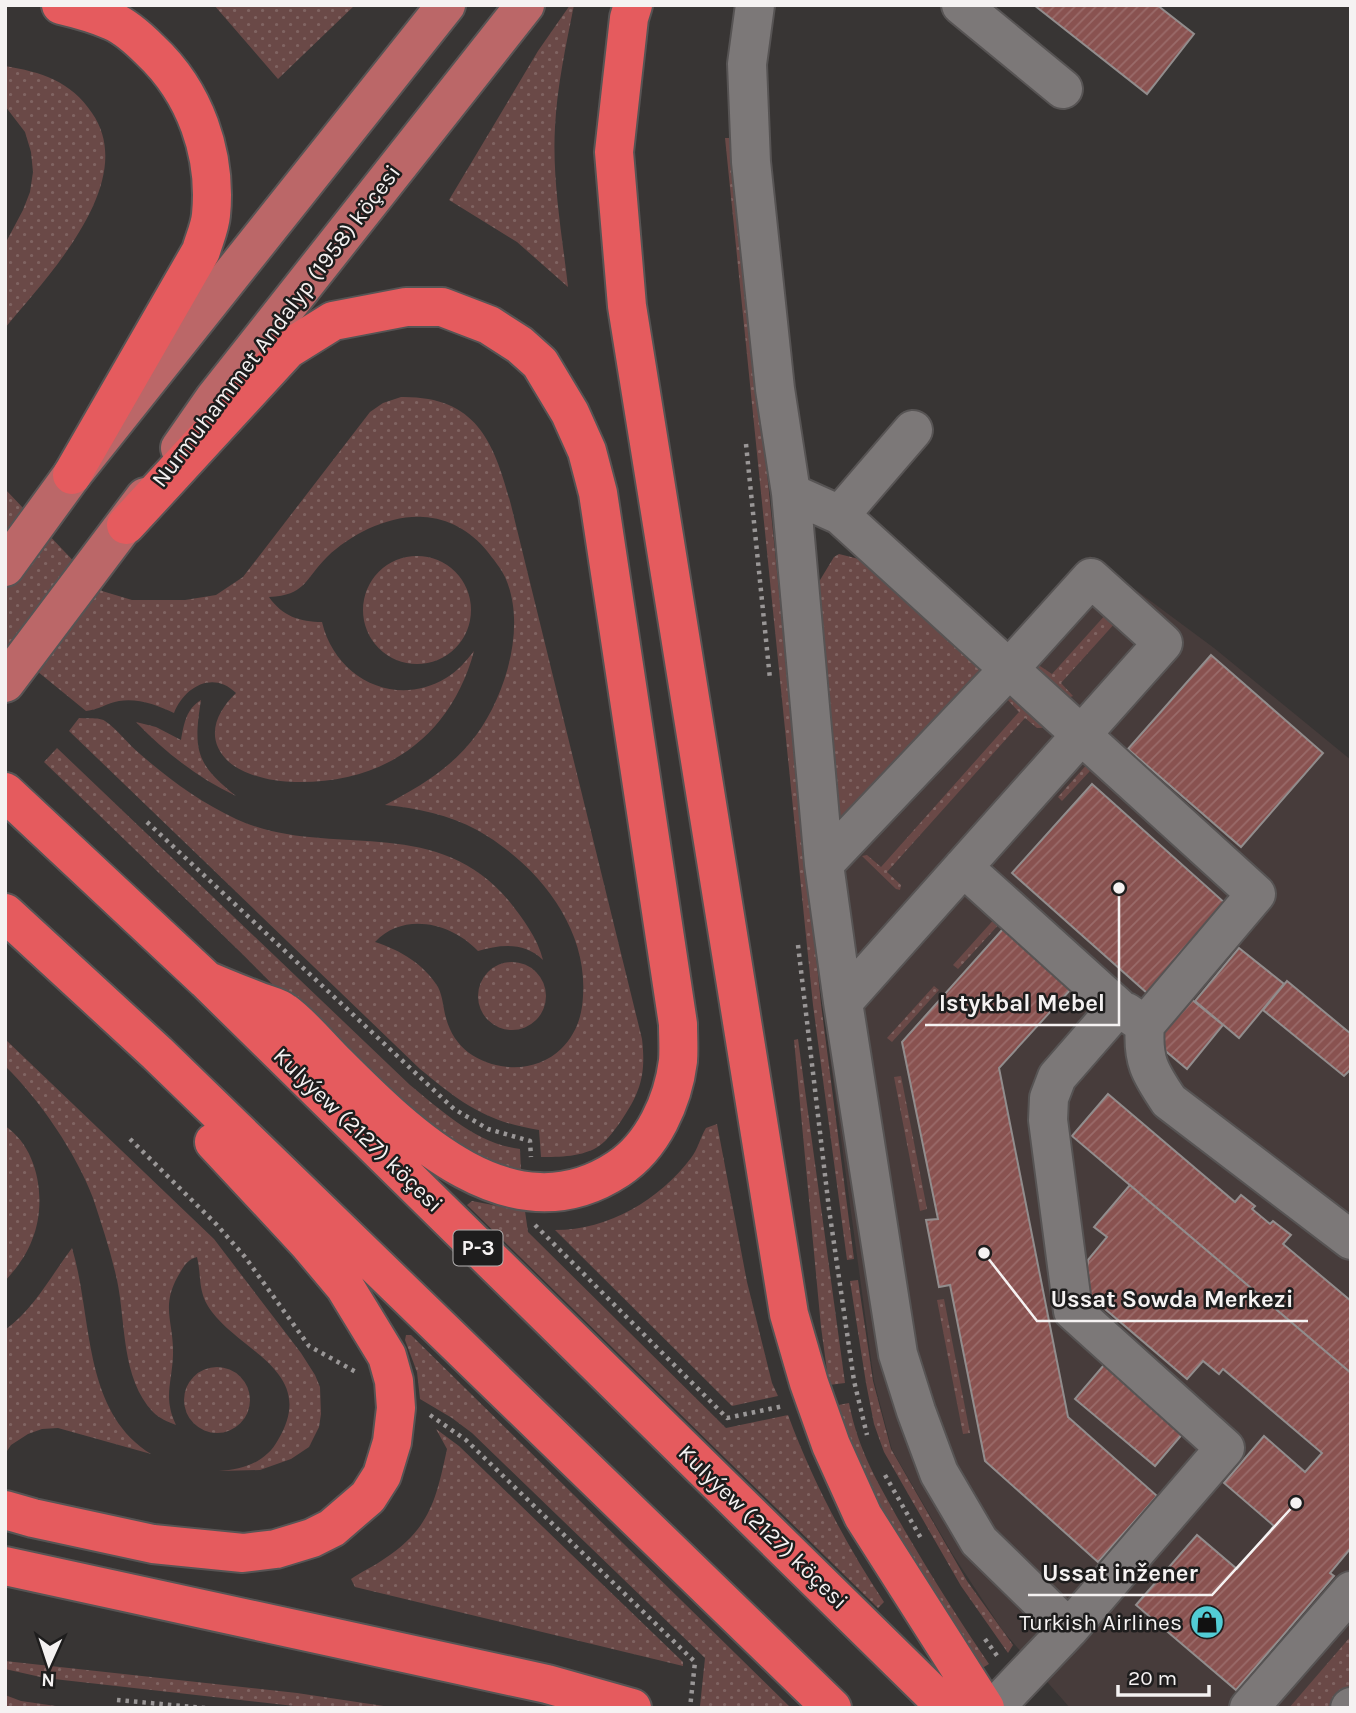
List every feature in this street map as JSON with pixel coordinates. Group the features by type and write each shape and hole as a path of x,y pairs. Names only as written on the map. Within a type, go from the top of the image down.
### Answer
{"highway":[{"path":"61,5 115,22 142,42 166,65 185,91 198,120 208,154 211,189 211,217 201,251 72,475"},
{"path":"634,5 629,18 614,152 627,306 789,1314 827,1434 863,1516 985,1708"},
{"path":"126,525 288,349 333,321 406,307 442,307 489,325 520,345 540,363 570,413 587,451 598,494 678,1024 678,1059 673,1086 663,1113 648,1139 627,1163 608,1175 559,1191 530,1192 509,1188 480,1178 430,1150 377,1104 284,1011 206,980"},
{"name":"Kulyýew (2127) köçesi","path":"5,792 206,980 947,1708"},
{"path":"5,914 157,1052 832,1708"},
{"path":"19,1514 176,1547 243,1552 275,1549 312,1538 332,1528 351,1513 368,1497 382,1475 392,1442 396,1408 394,1381 387,1356 345,1287 308,1243 198,1125 157,1052"},
{"path":"12,1568 547,1684 632,1708"}],"main road":[{"path":"5,567 72,475 446,5"},
{"name":"Nurmuhammet Andalyp (1958) köçesi","path":"5,682 126,525 214,399 525,5"}],"lane":[{"path":"755,5 747,64 751,162 775,389 791,493 824,864 898,1354 939,1473 979,1541 1069,1629"},
{"path":"961,5 1063,89"},
{"path":"840,515 913,430"},
{"path":"791,493 840,515 1256,894 1132,1016 1057,1077 1049,1098 1048,1120 1073,1311 1226,1448 1069,1629 994,1708"},
{"path":"824,864 1008,670 1091,578 1163,643 843,1002"},
{"path":"963,867 1132,1016 1152,1076 1169,1101 1351,1240"},
{"path":"1250,1708 1351,1591"}],"path":[{"path":"117,1700 205,1708"}],"shaded area":[{"path":"214,5 355,5 278,79"},
{"path":"570,5 574,5 560,81 554,147 568,287 517,242 449,200 538,51"},
{"path":"5,66 31,71 54,80 84,102 104,140 104,169 96,198 82,228 43,283 5,328 5,244 30,192 33,172 25,132 5,106"},
{"path":"725,138 733,138 821,1004 854,1259 847,1260 813,1005"},
{"path":"401,397 427,399 448,405 465,414 489,443 505,482 642,1039 642,1073 633,1101 605,1141 593,1150 578,1154 541,1157 539,1130 504,1122 475,1109 420,1069 69,731 79,718 105,721 174,782 236,819 271,831 306,837 414,847 448,856 479,873 509,901 533,936 543,960 521,947 495,947 478,951 455,933 428,924 400,926 375,942 411,959 426,971 440,991 450,1029 469,1053 487,1062 508,1067 530,1066 544,1061 556,1054 571,1037 580,1018 583,996 577,945 554,899 519,860 477,830 432,813 385,805 424,783 468,746 487,718 504,679 513,637 511,596 501,570 474,537 441,520 423,517 397,519 371,528 347,541 327,557 298,590 269,597 292,617 322,622 329,642 353,673 388,689 427,687 454,672 474,651 449,708 431,731 409,750 385,764 357,774 327,780 287,782 260,777 236,767 221,753 215,735 218,717 236,693 227,686 209,682 192,689 174,713 133,700 115,702 86,711 5,645 5,489 102,591 132,600 185,600 216,595 243,577 370,412 383,403"},
{"path":"839,554 859,559 977,663 980,669 839,827 817,585 834,557"},
{"path":"417,556 438,560 455,572 467,589 471,610 467,631 455,648 438,660 417,664 396,660 379,648 367,631 363,610 367,589 379,572 396,560"},
{"path":"1090,556 1214,648 1351,760 1351,1708 1070,1708 1003,1631 953,1555 892,1450 874,1381 826,1028 809,865"},
{"path":"1107,613 1116,622 1061,683 1073,696 1068,698 1035,669 1037,664 1052,674"},
{"path":"1011,694 1045,724 1044,728 1037,728 1025,718 887,872 901,885 900,890 896,889 862,856 867,855 881,867 1019,712 1006,698"},
{"path":"201,700 197,732 201,755 213,775 236,796 183,764 136,722 156,727 181,740 189,712"},
{"path":"57,748 410,1085 461,1125 489,1141 520,1149 521,1170 489,1162 452,1141 370,1078 44,762"},
{"path":"1089,762 1237,902 1090,771 1062,801 1058,797"},
{"path":"997,916 1002,921 958,969 953,965"},
{"path":"512,962 525,965 536,972 543,983 546,996 543,1009 536,1020 525,1027 512,1030 499,1027 488,1020 481,1009 478,996 481,983 488,972 499,965"},
{"path":"934,986 939,990 892,1042 887,1038"},
{"path":"5,1039 214,1239 301,1353 320,1387 319,1427 309,1447 291,1459 260,1470 219,1471 245,1467 273,1448 288,1417 289,1398 283,1381 272,1366 225,1327 207,1305 197,1257 189,1260 174,1283 169,1304 173,1355 169,1398 176,1425 155,1414 143,1398 130,1367 117,1280 93,1198 77,1163 56,1128 5,1066"},
{"path":"798,1039 845,1383 829,1385 821,1327 794,1040"},
{"path":"901,1076 927,1209 920,1211 894,1077"},
{"path":"717,1124 747,1282 772,1383 778,1396 732,1406 555,1230 595,1225 631,1210 648,1199 664,1187 691,1158 706,1128"},
{"path":"5,1126 17,1136 33,1163 39,1210 37,1226 27,1251 5,1281"},
{"path":"472,1201 525,1211 528,1232 726,1428 788,1415 831,1512 884,1602 878,1608 467,1205"},
{"path":"72,1248 93,1361 101,1388 112,1414 129,1436 151,1454 58,1428 42,1429 28,1434 11,1445 5,1454 5,1330 34,1302"},
{"path":"858,1280 873,1381 891,1449 967,1581 1013,1645 1008,1653 961,1586 884,1452 874,1424 850,1281"},
{"path":"944,1299 970,1433 963,1434 937,1300"},
{"path":"406,1335 411,1335 791,1708 700,1706 705,1658 472,1433 420,1399 417,1372 405,1340"},
{"path":"217,1367 240,1377 250,1400 240,1423 217,1433 194,1423 184,1400 194,1377"},
{"path":"849,1403 858,1438 879,1484 925,1565 989,1664 979,1670 930,1606 828,1407"},
{"path":"436,1429 459,1446 683,1662 683,1666 355,1587 351,1579 399,1548 412,1536 429,1512 447,1449"},
{"path":"1351,1636 1351,1684 1327,1708 1289,1708"},
{"path":"5,1661 297,1693 397,1708 312,1708 45,1678 5,1669"},
{"path":"5,1695 21,1701 70,1708 5,1708"}],"building":[{"path":"1034,5 1157,5 1194,34 1147,94"},
{"path":"1211,655 1323,753 1241,847 1128,749"},
{"path":"1092,784 1226,904 1147,993 1012,873"},
{"path":"1003,929 1071,989 999,1068 1068,1417 1157,1496 1098,1562 985,1461 950,1285 939,1287 926,1220 938,1219 902,1042"},
{"path":"1239,948 1284,984 1239,1038 1195,1001"},
{"path":"1287,981 1351,1034 1351,1069 1344,1076 1263,1010"},
{"path":"1191,999 1223,1025 1187,1069 1156,1043"},
{"path":"1108,1094 1235,1202 1241,1195 1255,1206 1252,1209 1270,1224 1273,1221 1291,1235 1283,1244 1351,1301 1351,1373 1072,1136"},
{"path":"1130,1185 1351,1373 1351,1548 1330,1573 1334,1576 1236,1690 1136,1605 1197,1535 1237,1569 1274,1526 1224,1483 1264,1436 1305,1472 1322,1453 1223,1369 1219,1374 1203,1361 1187,1379 1084,1291 1088,1260 1107,1237 1094,1227"},
{"path":"1110,1358 1190,1425 1155,1466 1075,1399"}],"place":[{"name":"Istykbal Mebel","path":"1119,888"},
{"name":"Ussat Sowda Merkezi","path":"984,1253"},
{"name":"Ussat inžener","path":"1296,1503"},
{"name":"Turkish Airlines","path":"1207,1622"}]}
